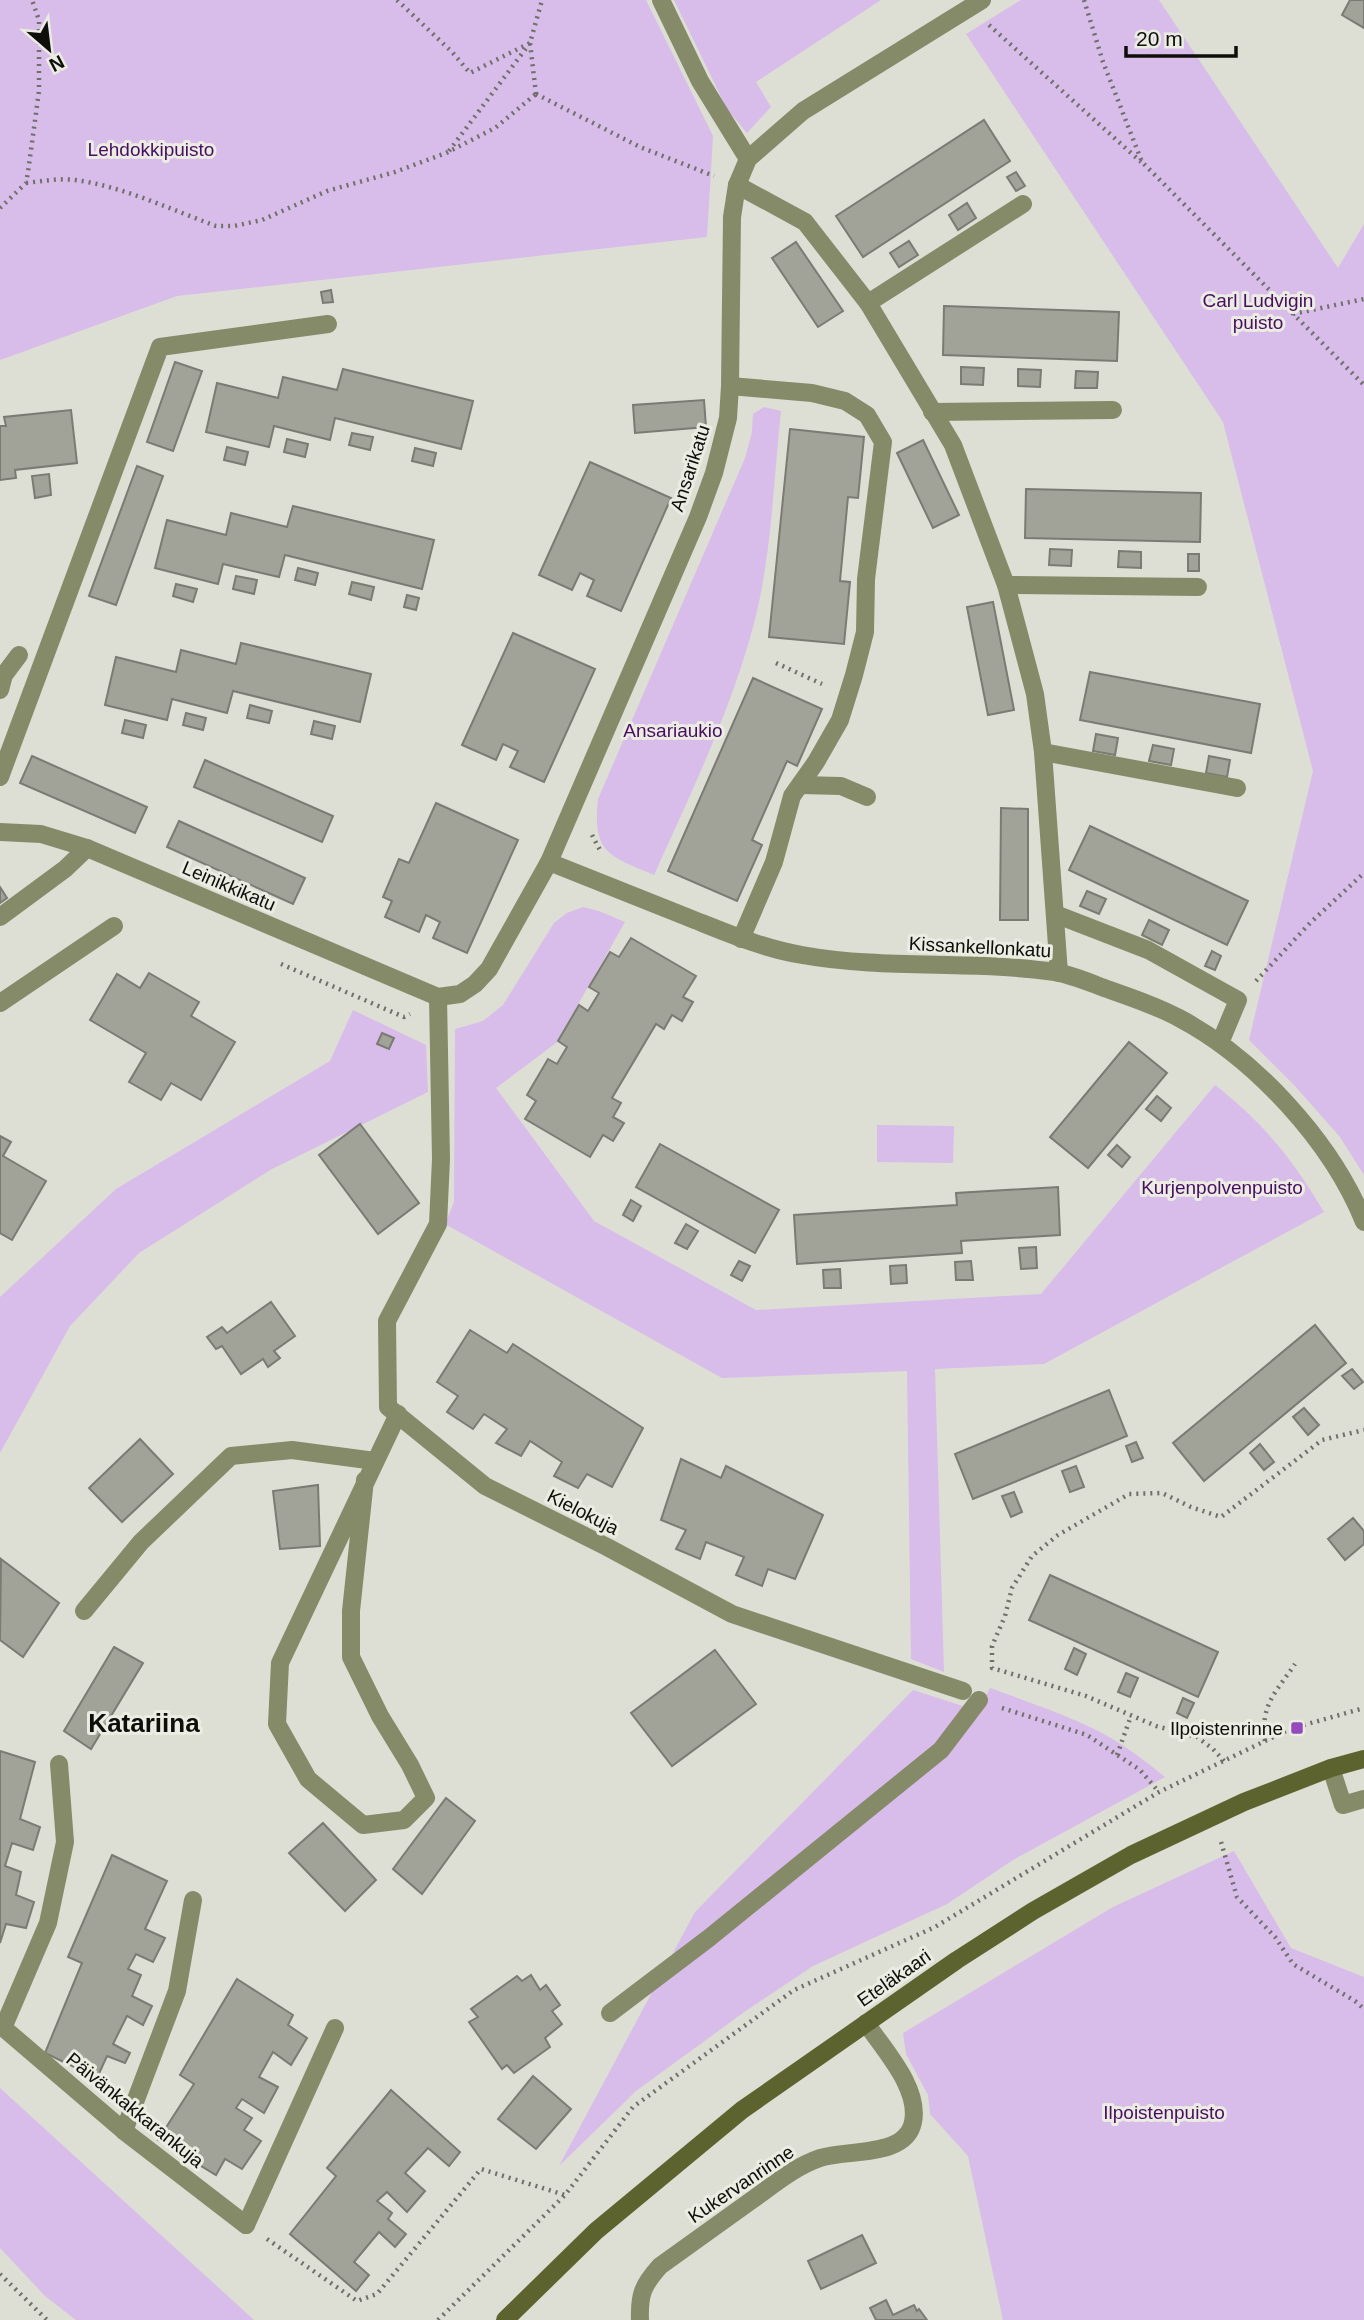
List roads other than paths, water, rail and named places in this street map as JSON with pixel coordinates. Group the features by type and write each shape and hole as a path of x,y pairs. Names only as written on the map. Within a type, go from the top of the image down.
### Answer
{"main road":[{"name":"Eteläkaari","path":"505,2320 596,2231 742,2110 1033,1911 1131,1855 1244,1802 1331,1768 1364,1759"}],"street":[{"path":"661,0 700,81 748,159"},
{"name":"Ansarikatu","path":"438,997 460,994 475,985 489,969 549,862 702,506 722,446 727,418 730,386 732,218 737,185 748,159 803,111 976,4"},
{"path":"737,185 805,222 868,303 953,445 1006,585 1035,694 1043,752 1059,972"},
{"path":"868,303 1023,204"},
{"path":"0,777 160,347 328,324"},
{"path":"730,386 812,393 845,401 867,415 883,442 866,579 865,632 848,697 840,720 816,762 792,796 774,862 741,939"},
{"path":"932,412 1113,410"},
{"path":"1006,585 1198,587"},
{"path":"0,691 4,675 19,654"},
{"path":"1043,752 1237,788"},
{"path":"800,785 841,786 867,797"},
{"name":"Leinikkikatu","path":"0,832 41,834 87,848 438,997"},
{"path":"0,917 65,869 87,848"},
{"name":"Kissankellonkatu","path":"549,862 764,948 804,956 878,963 975,964 1059,972 1140,1000 1179,1017 1220,1043 1254,1072 1304,1124 1345,1184 1364,1222"},
{"path":"1055,914 1148,950 1238,1000 1220,1043"},
{"path":"0,1003 114,926"},
{"path":"365,1480 351,1611 351,1657 380,1716 410,1765 426,1798 404,1820 363,1825 308,1779 277,1724 280,1662 365,1480 398,1415 388,1407 387,1321 438,1224 441,1159 438,997"},
{"name":"Kielokuja","path":"398,1415 485,1486 732,1614 963,1691"},
{"path":"84,1611 141,1542 231,1457 292,1450 375,1461"},
{"path":"610,2013 709,1938 941,1750 979,1700"},
{"path":"2,2026 48,1923 65,1842 59,1764"},
{"path":"1331,1768 1343,1805 1364,1799"},
{"path":"124,2131 177,1991 193,1900"},
{"name":"Kukervanrinne","path":"640,2320 639,2302 645,2283 660,2266 792,2171 819,2159 890,2147 908,2135 913,2122 913,2100 906,2081 866,2023"},
{"name":"Päivänkakkarankuja","path":"2,2026 124,2131 246,2225 335,2028"}],"place":[{"name":"Ilpoistenrinne","path":"1297,1728"}],"district":[{"name":"Katariina","path":"144,1723"}],"park label":[{"name":"Lehdokkipuisto","path":"151,149"},
{"name":"Carl Ludvigin puisto","path":"1258,311"},
{"name":"Ansariaukio","path":"673,730"},
{"name":"Kurjenpolvenpuisto","path":"1222,1187"},
{"name":"Ilpoistenpuisto","path":"1164,2112"}]}
